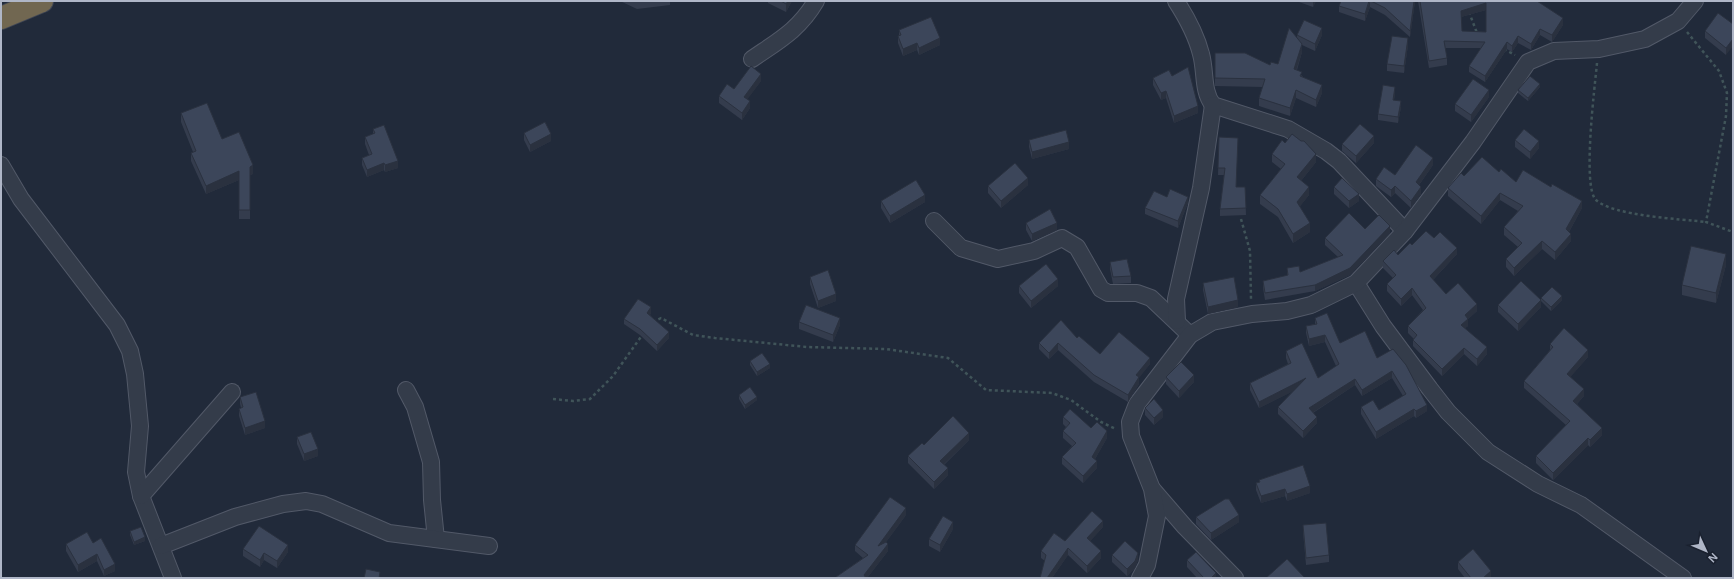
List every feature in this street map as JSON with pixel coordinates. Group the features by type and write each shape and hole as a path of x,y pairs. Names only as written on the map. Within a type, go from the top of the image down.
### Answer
{"highway":[{"path":"1,18 42,1"}],"street":[{"path":"752,59 795,29 816,1"},
{"path":"1176,1 1192,28 1202,55 1207,98 1213,105 1288,129 1326,151 1339,161 1405,230"},
{"path":"1140,578 1148,565 1157,516 1152,489 1131,436 1130,422 1137,404 1190,335 1212,322 1252,314 1287,311 1312,305 1356,283 1405,230 1473,142 1528,62 1554,51 1599,49 1645,39 1678,21 1695,1"},
{"path":"1177,320 1176,299 1201,188 1213,105"},
{"path":"1,166 21,199 118,325 130,351 135,374 140,426 136,472 141,496 174,578"},
{"path":"934,221 961,248 998,259 1034,251 1062,238 1077,247 1101,289 1108,293 1137,293 1152,298 1177,320 1190,335"},
{"path":"1356,283 1382,326 1439,401 1488,452 1538,484 1581,505 1677,577"},
{"path":"406,390 415,407 431,462 432,500 436,539"},
{"path":"141,496 232,392"},
{"path":"1152,489 1185,527 1235,578"},
{"path":"161,546 235,517 283,504 306,501 322,504 389,533 489,546"}],"path":[{"path":"1467,7 1477,34"},
{"path":"1678,21 1719,71 1727,93 1726,116 1706,222"},
{"path":"1503,48 1528,62"},
{"path":"1599,49 1589,167 1591,194 1596,200 1621,212 1706,222 1733,232"},
{"path":"1241,219 1250,251 1252,314"},
{"path":"650,323 661,318 693,335 715,338 807,346 886,348 948,358 986,390 1052,393 1071,400 1101,422 1131,436"},
{"path":"554,399 573,401 590,399 613,376 646,329"}],"building":[{"path":"781,1 788,1 786,4"},
{"path":"1341,1 1369,1 1365,14 1339,6"},
{"path":"1371,1 1414,1 1410,31 1385,8"},
{"path":"1420,1 1537,1 1563,18 1552,35 1540,29 1531,44 1518,36 1512,46 1507,42 1485,76 1469,66 1485,42 1444,41 1447,58 1429,61","holes":["1486,3 1486,32 1462,31 1461,11"]},
{"path":"1718,13 1733,24 1733,39 1726,48 1705,31"},
{"path":"931,17 940,38 919,48 917,43 903,49 898,36 901,35 899,30"},
{"path":"1304,20 1322,28 1315,44 1297,35"},
{"path":"1289,28 1302,44 1294,69 1302,72 1300,76 1322,85 1316,100 1296,90 1290,108 1259,98 1265,79 1215,78 1215,53 1245,53 1270,65 1271,62 1278,64"},
{"path":"1392,36 1408,38 1404,66 1387,64"},
{"path":"751,66 761,74 744,97 750,101 742,113 719,96 727,84 734,89"},
{"path":"1188,67 1198,106 1174,116 1166,91 1161,93 1153,78 1169,70 1172,76"},
{"path":"1530,76 1540,84 1528,98 1518,90"},
{"path":"1473,79 1489,90 1471,115 1455,104"},
{"path":"1383,85 1395,87 1393,100 1401,101 1398,117 1378,114"},
{"path":"207,103 222,139 239,132 253,165 250,167 250,210 239,210 239,171 206,186 191,153 196,151 181,113"},
{"path":"545,122 551,134 530,145 524,133"},
{"path":"1360,124 1374,136 1356,156 1342,144"},
{"path":"384,125 398,161 385,165 384,163 367,170 362,158 372,154 365,137 375,133 373,129"},
{"path":"1524,129 1539,141 1530,152 1515,140"},
{"path":"1066,130 1069,142 1032,152 1029,140"},
{"path":"1292,134 1301,141 1304,141 1316,154 1297,177 1309,187 1297,202 1310,223 1293,234 1278,209 1260,195 1285,164 1272,154 1282,140 1285,143"},
{"path":"1219,137 1238,138 1236,187 1245,187 1246,208 1220,209 1225,168 1218,168"},
{"path":"1416,145 1433,158 1416,182 1421,187 1411,201 1395,186 1391,190 1376,179 1384,167 1395,175"},
{"path":"1482,157 1499,172 1501,169 1516,182 1523,170 1551,187 1552,184 1582,201 1566,229 1571,234 1555,252 1542,241 1514,268 1506,259 1522,243 1504,227 1523,206 1500,193 1481,216 1448,188 1461,173 1464,176"},
{"path":"1015,163 1028,178 1001,201 988,186"},
{"path":"1342,178 1359,194 1349,201 1334,187"},
{"path":"916,180 925,195 890,216 881,201"},
{"path":"1170,189 1188,197 1178,221 1145,208 1154,191 1167,197"},
{"path":"1050,209 1057,223 1032,234 1026,223"},
{"path":"1349,213 1365,229 1379,215 1390,226 1350,268 1315,285 1265,293 1263,281 1288,275 1287,268 1299,266 1300,272 1343,255 1325,238"},
{"path":"1426,231 1434,238 1440,232 1457,248 1430,276 1446,294 1458,283 1477,304 1465,315 1468,319 1461,325 1487,347 1477,359 1464,348 1442,369 1413,340 1417,335 1408,326 1426,308 1412,288 1401,299 1387,284 1396,275 1383,261 1394,250 1398,255 1410,243 1412,245"},
{"path":"1691,246 1726,254 1716,293 1682,285"},
{"path":"1127,259 1131,276 1113,277 1110,262"},
{"path":"1046,264 1058,279 1031,301 1019,286"},
{"path":"828,270 836,294 818,301 810,277"},
{"path":"1234,277 1238,300 1208,307 1203,283"},
{"path":"1521,281 1541,300 1518,324 1498,305"},
{"path":"1552,287 1562,296 1551,307 1541,298"},
{"path":"638,299 651,307 647,313 669,332 657,345 640,329 624,319"},
{"path":"806,305 840,318 833,335 799,322"},
{"path":"1327,313 1340,343 1365,331 1377,358 1393,349 1406,365 1427,405 1416,411 1414,409 1376,432 1361,407 1373,400 1379,410 1406,394 1392,371 1362,390 1355,379 1309,408 1317,417 1303,431 1278,407 1306,378 1259,402 1250,383 1291,363 1286,351 1302,343 1318,378 1339,364 1325,335 1309,339 1306,326 1317,324 1315,318"},
{"path":"1061,320 1077,338 1079,336 1100,354 1119,332 1150,358 1136,375 1139,377 1128,395 1094,375 1058,343 1049,353 1039,343"},
{"path":"1564,328 1588,350 1567,374 1584,389 1573,401 1602,428 1590,440 1588,438 1553,473 1536,456 1570,421 1524,381 1553,347 1550,344"},
{"path":"762,353 770,364 757,372 750,361"},
{"path":"1181,362 1194,375 1179,391 1166,377"},
{"path":"750,387 757,397 745,405 739,395"},
{"path":"256,392 265,421 245,428 239,409 243,407 240,397"},
{"path":"1154,399 1163,410 1154,418 1145,408"},
{"path":"1070,409 1091,428 1097,422 1107,431 1092,457 1097,461 1083,476 1062,457 1076,443 1063,431 1070,423 1063,417"},
{"path":"953,416 969,433 940,461 948,468 934,482 908,456 922,443 924,445"},
{"path":"311,432 318,449 304,454 297,437"},
{"path":"1303,465 1310,486 1287,494 1285,489 1261,496 1256,483 1260,482 1259,480"},
{"path":"890,497 906,508 878,546 886,542 888,544 864,575 866,578 837,578 836,577 868,555 855,545"},
{"path":"1225,499 1229,499 1239,515 1211,533 1196,517"},
{"path":"1092,511 1103,521 1087,538 1101,551 1087,566 1068,548 1047,578 1040,578 1046,555 1041,551 1054,533 1065,541"},
{"path":"943,516 953,522 940,545 929,539"},
{"path":"1326,523 1329,555 1306,558 1303,525"},
{"path":"259,526 288,545 277,561 264,553 260,560 243,549"},
{"path":"141,527 145,537 134,542 130,531"},
{"path":"87,532 93,543 101,538 115,564 104,570 97,554 78,565 66,544"},
{"path":"1125,541 1138,553 1135,561 1127,569 1112,555"},
{"path":"1473,549 1491,571 1483,578 1471,578 1458,562"},
{"path":"1196,552 1216,573 1211,578 1204,578 1187,560"},
{"path":"1287,559 1305,578 1266,578"},
{"path":"366,569 380,572 379,578 364,578"}]}
